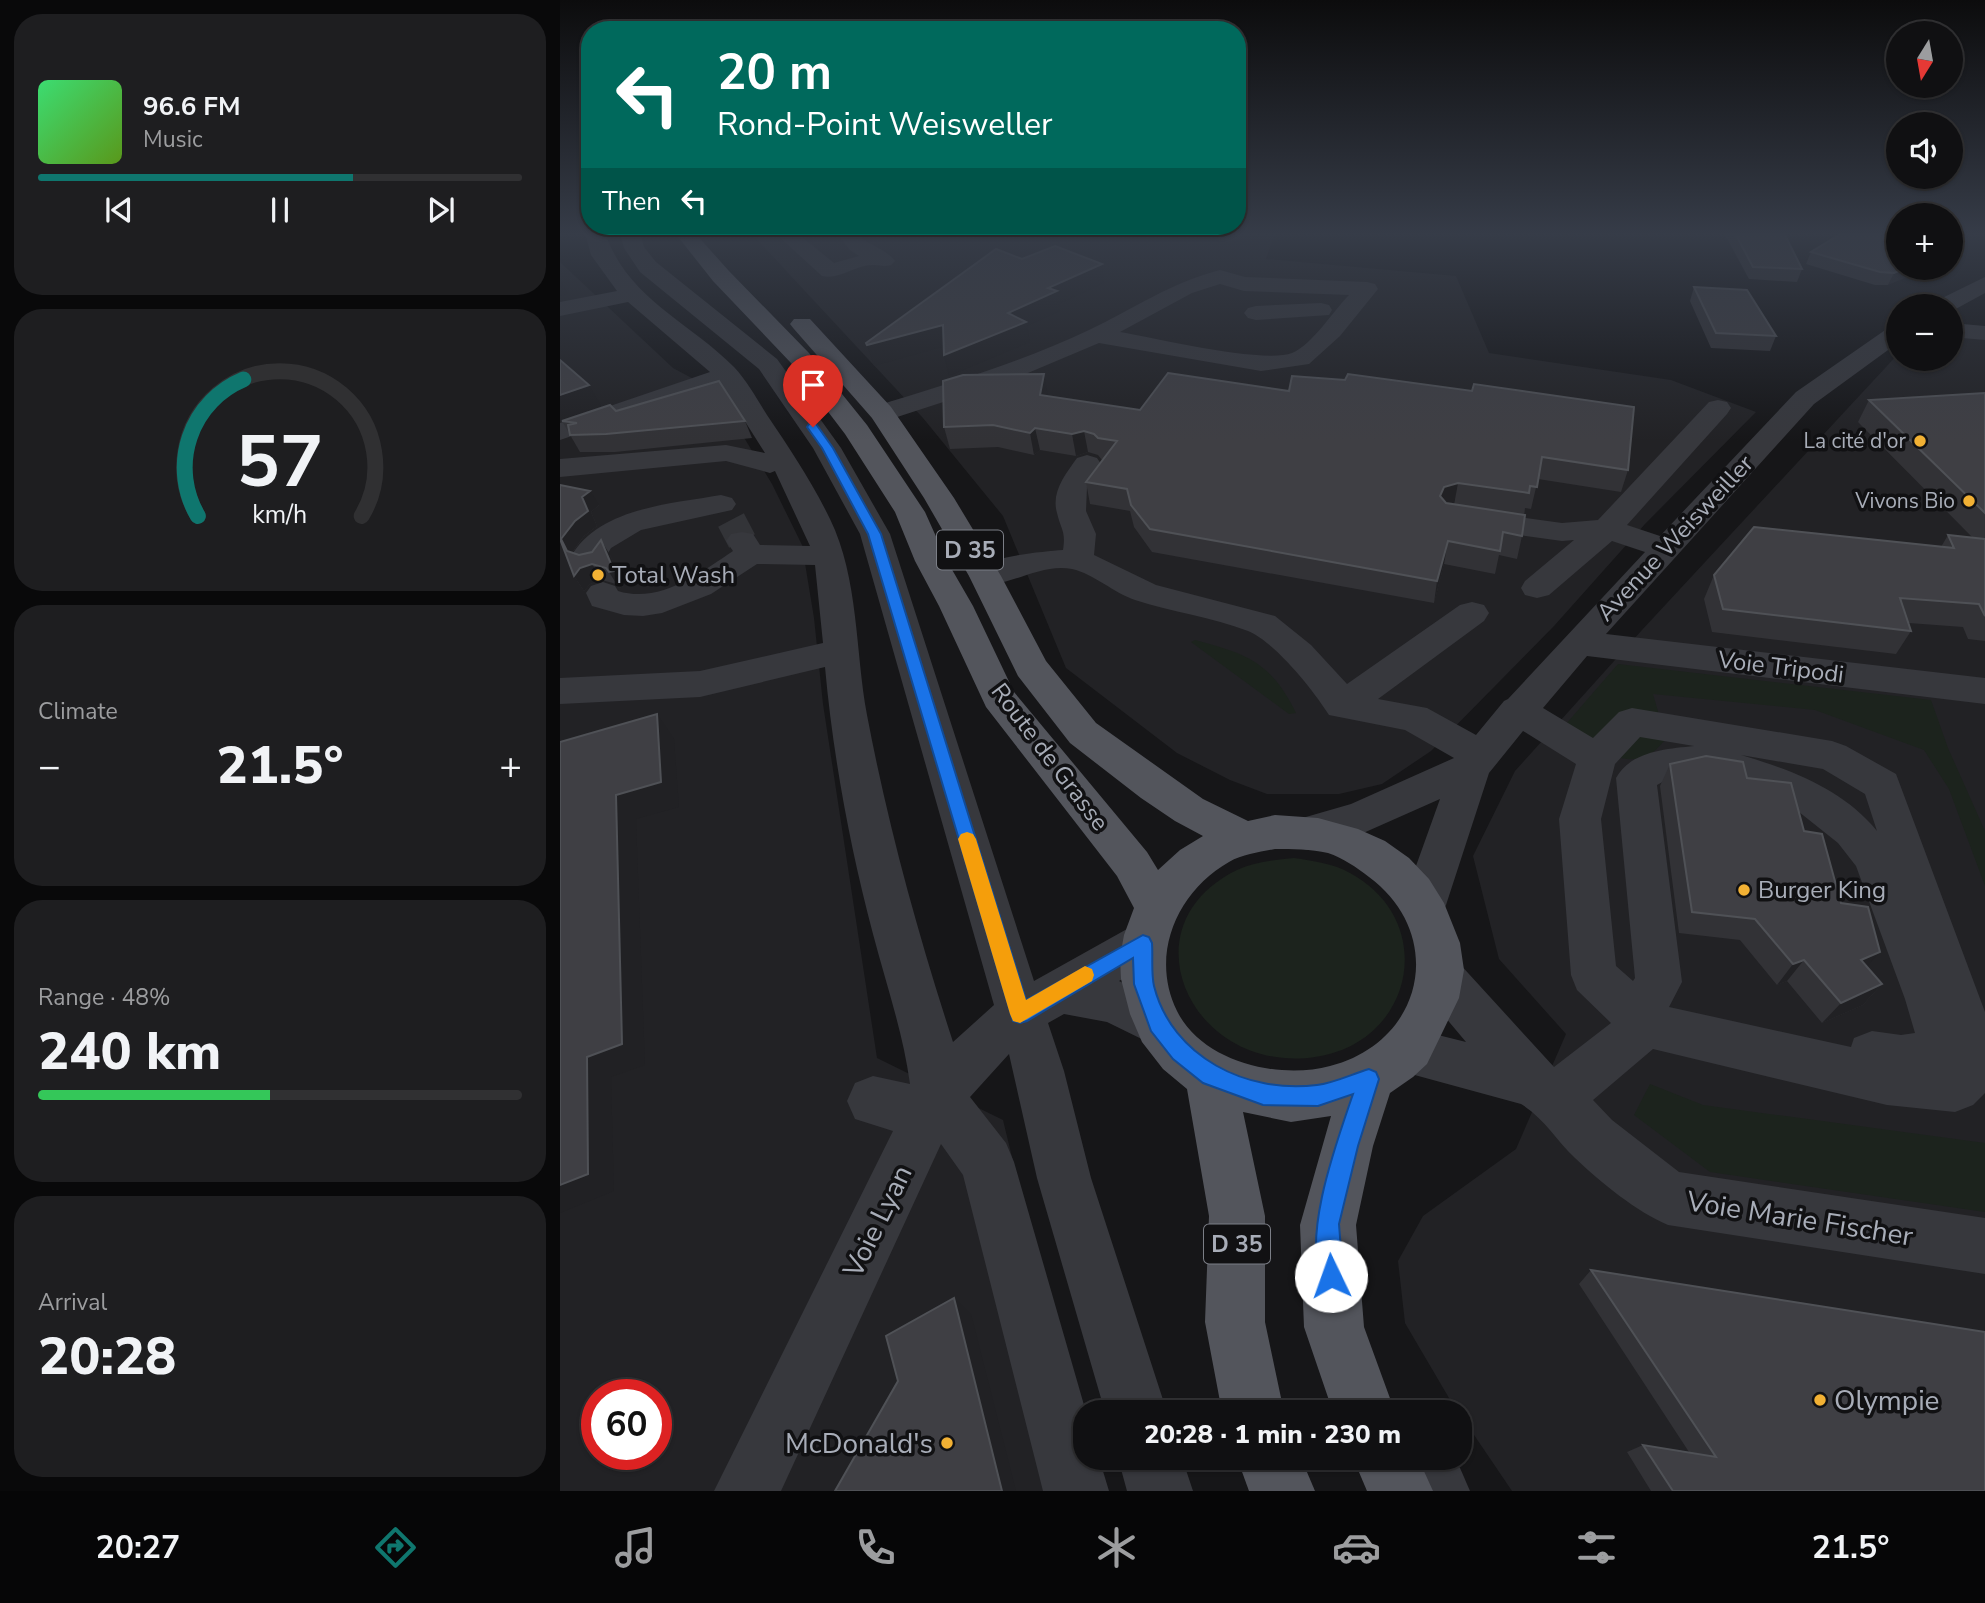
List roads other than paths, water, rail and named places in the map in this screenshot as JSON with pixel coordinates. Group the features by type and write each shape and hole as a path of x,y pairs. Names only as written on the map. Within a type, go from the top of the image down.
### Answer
{"main road":[{"name":"Route de Grasse","path":"747,303 800,358 857,431 910,512 931,561 956,606 999,698 1132,864 1150,924"},
{"name":"Route de Grasse","path":"782,303 882,413 939,498 985,576 1031,667 1083,733 1166,795 1244,838"},
{"path":"1361,1400 1334,1327 1328,1224 1347,1146 1387,1065 1431,1014 1441,977 1437,939 1424,905 1402,877 1374,856 1342,841 1307,833 1275,832 1244,838 1214,850 1181,874 1150,924 1143,984 1158,1024 1180,1052 1210,1076 1263,1094 1318,1095 1387,1065"},
{"name":"D 35","path":"1210,1076 1237,1216 1235,1322 1251,1400"},
{"path":"1274,1470 1282,1491"},
{"path":"1390,1470 1400,1491"}],"street":[{"path":"562,313 604,303"},
{"path":"643,303 727,375 821,533 830,556 840,651 834,717 870,827 895,933 929,1044 933,1105 987,1162 1076,1491"},
{"path":"692,303 768,364 828,448 875,534 1039,1003 1039,1071 1064,1178 1132,1400"},
{"path":"882,413 1002,375 1097,335 1157,303"},
{"path":"1097,335 1261,364 1300,359 1332,331 1354,303"},
{"path":"1256,313 1316,309 1344,313"},
{"path":"1963,332 1985,333"},
{"name":"Avenue Weisweiller","path":"1424,905 1476,761 1517,710 1805,398 1886,340"},
{"path":"560,432 727,375"},
{"path":"1538,588 1607,529 1718,408"},
{"path":"560,468 726,453 777,462"},
{"path":"603,593 604,598 629,605 673,600 704,585 777,462"},
{"path":"1077,559 1081,534 1071,511 1072,487 1087,464"},
{"path":"1454,517 1562,531 1607,529 1665,548"},
{"path":"590,558 589,553 597,541 619,527 736,530 830,556"},
{"path":"985,576 1029,562 1077,559 1144,592 1263,624 1299,653 1330,687 1342,706 1414,718 1476,761"},
{"path":"1342,706 1472,614"},
{"name":"Voie Tripodi","path":"1578,643 1985,691"},
{"path":"560,691 699,684 840,651"},
{"path":"1517,710 1597,758"},
{"path":"1632,722 1832,756 1882,785 1979,1064 1955,1087 1887,1080 1713,1040 1642,1020 1594,975 1580,819 1597,758 1632,722"},
{"name":"Avenue Weisweiller","path":"1307,833 1361,818 1476,761"},
{"path":"1387,1065 1544,1090 1642,1020 1659,982 1636,778 1660,765 1695,761 1739,769 1803,793 1853,831 1874,858 1929,999 1941,1040 1933,1052 1908,1061 1781,1040 1713,1040"},
{"name":"Voie Lyan","path":"747,1491 933,1105 982,1046 1150,924"},
{"name":"Voie Marie Fischer","path":"1441,977 1544,1090 1594,1139 1668,1198 1985,1246"},
{"path":"1039,1003 1114,1002 1158,1024"},
{"path":"873,1101 933,1105"},
{"path":"1154,1470 1160,1491"},
{"path":"1418,1470 1437,1491"}],"tunnel":[{"path":"731,520 742,541"}],"place":[{"name":"La cité d'or","path":"1920,441"},
{"name":"Vivons Bio","path":"1969,501"},
{"name":"Total Wash","path":"598,575"},
{"name":"Burger King","path":"1744,890"},
{"name":"Olympie","path":"1820,1400"},
{"name":"McDonald's","path":"947,1443"}]}
